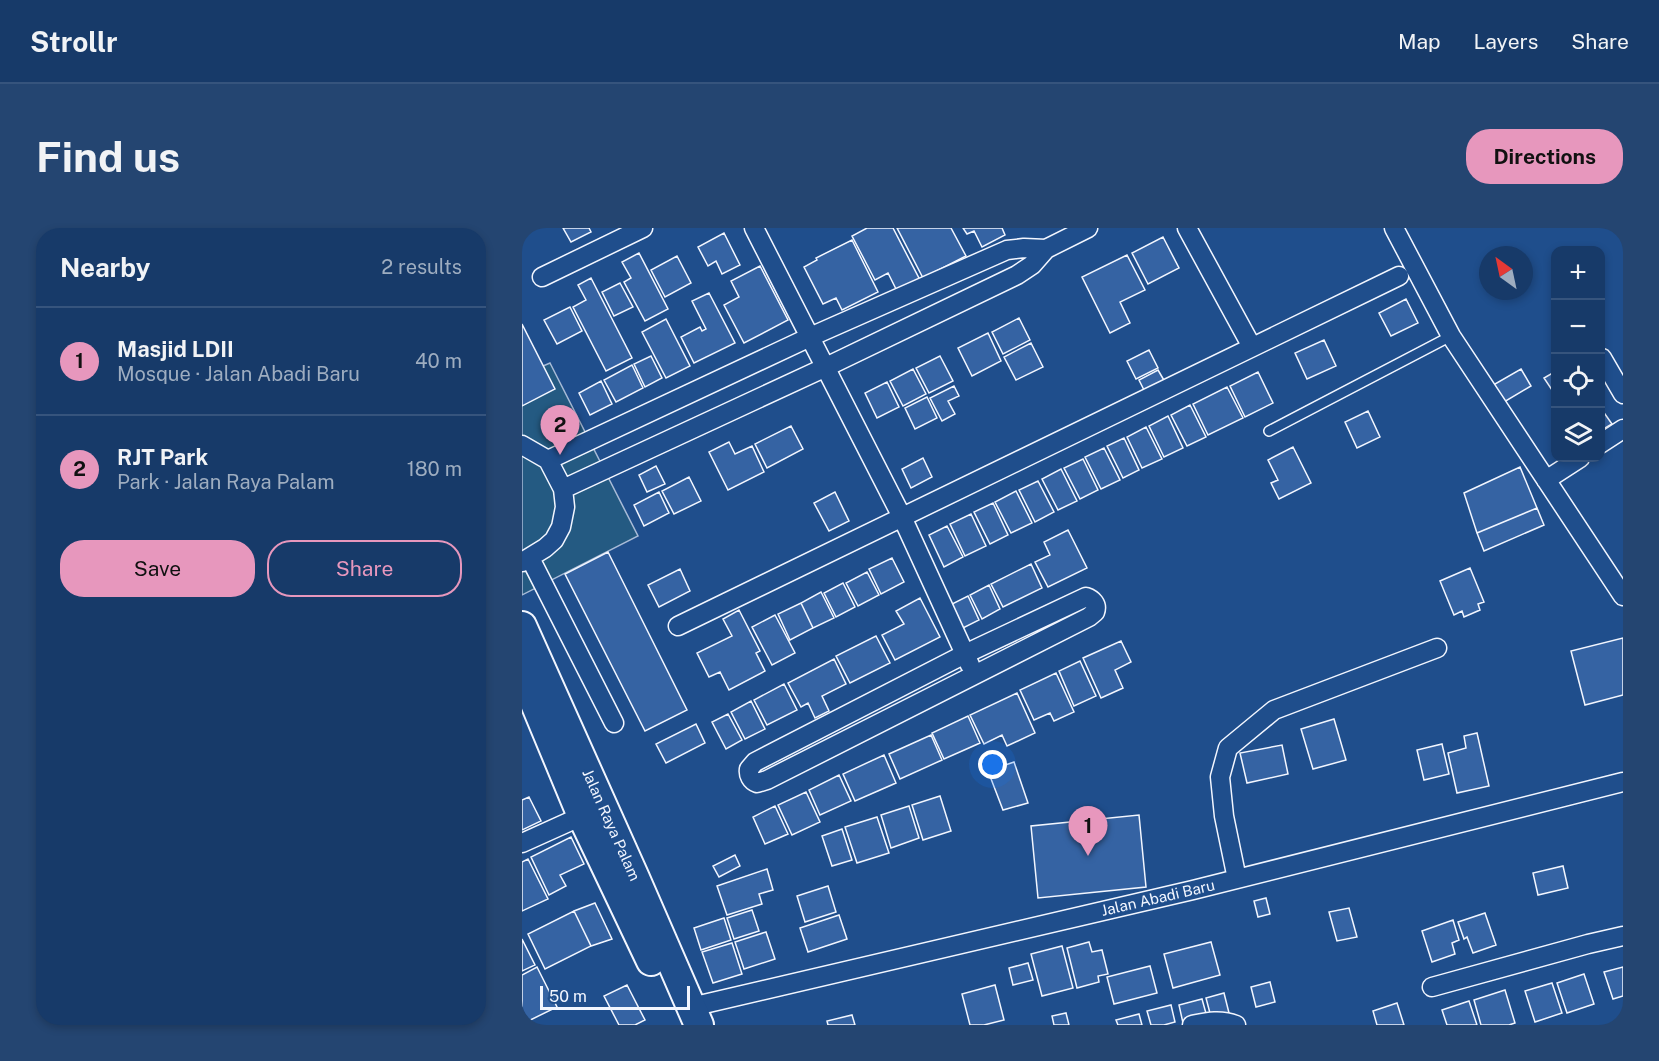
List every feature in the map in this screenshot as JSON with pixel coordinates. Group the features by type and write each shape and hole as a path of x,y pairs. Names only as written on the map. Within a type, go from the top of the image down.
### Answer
{"main road":[{"name":"Jalan Raya Palam","path":"522,626 635,878 690,1019"},
{"name":"Jalan Raya Palam","path":"522,672 582,816 690,1019"}],"street":[{"path":"542,277 643,228"},
{"path":"754,228 902,517 974,674"},
{"path":"562,489 826,367 1017,275 1032,265 1046,249 1088,228"},
{"path":"1187,228 1252,347"},
{"path":"1394,228 1451,336 1623,596"},
{"path":"548,460 810,337 1007,250 1046,249"},
{"path":"678,626 1399,276"},
{"path":"1605,363 1623,394"},
{"path":"1605,441 1623,429"},
{"path":"522,445 548,460 562,489 565,507 561,527 554,540 526,560 614,723"},
{"path":"1546,480 1574,462"},
{"path":"1086,597 1092,600 1096,607 1093,615 974,674 767,780 757,783 749,775 749,769 755,762 965,654 1081,598 1086,597"},
{"path":"1236,879 1224,816 1220,777 1228,748 1274,710 1437,648"},
{"name":"Jalan Abadi Baru","path":"690,1019 1623,782"},
{"path":"522,843 582,816"},
{"path":"1432,987 1623,936"},
{"path":"1192,1025 1214,1021 1236,1025"}],"lane":[{"path":"1269,431 1451,336"}],"shaded area":[{"path":"550,363 638,536 522,595 522,375"}],"building":[{"path":"563,228 589,228 591,232 571,242"},
{"path":"867,228 893,228 921,282 898,293 888,273 875,280 852,236"},
{"path":"897,228 951,228 966,256 923,278"},
{"path":"963,228 1002,228 1005,235 982,247 974,231 967,234"},
{"path":"724,233 740,265 722,274 716,261 708,266 698,247"},
{"path":"1163,237 1179,268 1148,284 1132,253"},
{"path":"852,240 878,292 842,310 836,298 823,304 804,267 817,260 816,258"},
{"path":"639,253 668,309 645,321 624,282 631,278 622,262"},
{"path":"1127,255 1145,290 1120,302 1130,323 1110,333 1082,277"},
{"path":"677,256 691,283 665,297 651,270"},
{"path":"760,266 788,320 744,343 724,305 739,297 731,281"},
{"path":"591,278 632,358 606,371 573,307 586,300 578,285"},
{"path":"620,283 633,307 614,316 602,292"},
{"path":"709,293 735,343 694,363 681,337 700,327 702,331 706,329 692,301"},
{"path":"1406,299 1418,323 1391,336 1379,313"},
{"path":"570,307 582,331 557,344 544,320"},
{"path":"1019,318 1030,340 1003,354 992,332"},
{"path":"666,319 690,366 666,378 642,332"},
{"path":"522,324 555,389 522,406"},
{"path":"988,333 1001,361 972,376 958,348"},
{"path":"1324,340 1336,366 1307,379 1295,353"},
{"path":"1031,343 1043,367 1016,380 1004,357"},
{"path":"1149,350 1158,368 1136,379 1127,361"},
{"path":"651,356 662,378 645,387 634,364"},
{"path":"940,356 953,381 929,393 916,368"},
{"path":"632,365 643,388 616,402 604,380"},
{"path":"913,369 926,394 903,406 890,381"},
{"path":"1521,369 1531,386 1499,405 1488,388"},
{"path":"1158,370 1165,382 1145,392 1139,380"},
{"path":"1258,372 1273,403 1245,417 1230,386"},
{"path":"1551,374 1551,388 1544,378"},
{"path":"601,381 612,404 590,415 579,393"},
{"path":"887,382 899,407 877,418 865,393"},
{"path":"954,386 959,396 948,401 955,414 942,421 930,398"},
{"path":"1227,387 1243,418 1208,435 1193,404"},
{"path":"927,397 937,418 915,429 905,408"},
{"path":"1190,405 1206,437 1187,446 1171,415"},
{"path":"1368,411 1380,437 1357,448 1345,422"},
{"path":"1605,414 1612,424 1605,428"},
{"path":"1168,416 1183,448 1164,457 1149,426"},
{"path":"791,426 803,449 767,468 755,444"},
{"path":"1146,427 1162,459 1142,468 1127,437"},
{"path":"1124,438 1139,470 1123,478 1107,446"},
{"path":"729,442 735,454 752,446 764,472 728,490 709,452"},
{"path":"1293,447 1311,483 1279,499 1271,483 1278,480 1268,460"},
{"path":"1104,448 1120,480 1101,489 1085,457"},
{"path":"923,458 932,477 911,488 902,469"},
{"path":"1083,459 1098,490 1080,499 1064,468"},
{"path":"656,466 665,484 647,492 639,475"},
{"path":"1520,467 1537,508 1477,533 1464,493"},
{"path":"1061,469 1077,501 1058,510 1042,479"},
{"path":"689,477 701,501 674,514 662,491"},
{"path":"1038,481 1054,512 1035,522 1019,490"},
{"path":"1016,491 1032,523 1011,533 995,502"},
{"path":"659,492 669,513 644,526 634,505"},
{"path":"835,492 849,521 829,531 814,503"},
{"path":"993,503 1008,535 990,544 974,512"},
{"path":"1537,508 1544,525 1484,551 1477,533"},
{"path":"971,514 986,546 965,556 950,524"},
{"path":"947,526 963,557 944,567 929,535"},
{"path":"1068,530 1087,568 1048,587 1035,562 1050,555 1044,542"},
{"path":"608,552 687,710 645,731 565,574"},
{"path":"892,558 904,582 881,594 869,569"},
{"path":"1031,564 1042,588 1003,607 991,584"},
{"path":"1470,568 1484,602 1478,604 1480,610 1464,617 1462,611 1454,615 1440,581"},
{"path":"680,569 690,591 659,607 648,585"},
{"path":"867,572 879,595 858,606 846,583"},
{"path":"843,583 855,607 836,617 824,593"},
{"path":"989,585 1000,609 982,619 970,595"},
{"path":"821,592 834,618 813,628 801,603"},
{"path":"968,596 979,620 963,628 952,604"},
{"path":"920,598 940,637 895,660 882,635 904,624 896,611"},
{"path":"801,603 813,628 790,640 778,614"},
{"path":"739,610 760,651 756,653 765,671 729,690 720,672 709,677 697,653 732,636 723,619"},
{"path":"775,615 795,653 772,665 752,627"},
{"path":"876,636 890,663 850,683 836,656"},
{"path":"1623,638 1623,695 1585,705 1571,651"},
{"path":"1121,641 1131,662 1115,670 1123,688 1101,698 1083,658"},
{"path":"834,659 846,684 822,696 829,711 815,718 808,703 801,707 788,683"},
{"path":"1080,661 1096,696 1074,706 1059,671"},
{"path":"1056,673 1074,712 1054,721 1050,713 1034,720 1020,690"},
{"path":"784,684 797,710 767,725 754,700"},
{"path":"1017,693 1035,733 1007,746 1002,735 984,744 970,715"},
{"path":"751,701 765,729 745,739 731,712"},
{"path":"728,714 742,740 726,749 712,722"},
{"path":"968,716 980,743 944,759 932,733"},
{"path":"1334,719 1346,760 1313,769 1301,729"},
{"path":"696,724 705,743 666,763 656,744"},
{"path":"1477,733 1489,786 1457,793 1448,753 1466,748 1464,736"},
{"path":"931,735 942,760 900,779 889,754"},
{"path":"1442,744 1449,774 1424,780 1417,750"},
{"path":"1282,745 1288,774 1247,783 1240,753"},
{"path":"884,755 896,783 855,801 843,774"},
{"path":"1014,762 1028,803 1003,810 988,771"},
{"path":"839,775 851,801 820,815 809,790"},
{"path":"806,792 820,822 792,835 778,805"},
{"path":"940,796 951,831 923,840 912,805"},
{"path":"529,797 541,821 522,830 522,800"},
{"path":"775,806 788,834 765,844 753,817"},
{"path":"909,806 919,838 891,848 881,815"},
{"path":"1139,815 1146,887 1038,898 1031,826"},
{"path":"877,817 889,853 857,863 845,827"},
{"path":"842,829 852,860 832,866 822,836"},
{"path":"571,837 584,864 560,875 566,886 549,895 531,857"},
{"path":"735,855 740,866 719,877 713,866"},
{"path":"528,859 548,899 522,911 522,862"},
{"path":"1563,866 1568,888 1538,895 1533,873"},
{"path":"767,869 773,890 759,894 762,904 727,915 717,886"},
{"path":"828,886 836,912 805,922 797,896"},
{"path":"1266,898 1270,914 1258,917 1254,901"},
{"path":"595,903 612,939 591,946 574,911"},
{"path":"1349,908 1357,937 1337,941 1329,912"},
{"path":"752,910 759,931 734,939 727,918"},
{"path":"574,911 591,946 545,969 528,934"},
{"path":"1485,913 1496,945 1473,953 1467,937 1464,939 1458,922"},
{"path":"839,915 847,939 808,952 800,928"},
{"path":"724,918 731,940 701,950 694,928"},
{"path":"1453,920 1459,940 1452,943 1455,954 1432,962 1422,931"},
{"path":"766,932 775,959 744,969 735,942"},
{"path":"522,939 535,965 522,971"},
{"path":"1089,942 1092,952 1102,950 1108,974 1098,976 1099,982 1077,988 1067,948"},
{"path":"1211,942 1220,975 1173,988 1164,954"},
{"path":"732,943 742,974 713,983 702,952"},
{"path":"1062,946 1073,988 1042,996 1031,954"},
{"path":"1028,963 1033,980 1013,985 1009,968"},
{"path":"1150,966 1157,993 1114,1004 1107,977"},
{"path":"537,967 557,1007 522,1024 522,975"},
{"path":"1623,967 1623,996 1613,999 1604,972"},
{"path":"1584,974 1594,1004 1567,1013 1557,983"},
{"path":"1270,982 1275,1002 1256,1007 1251,987"},
{"path":"1552,983 1562,1013 1535,1022 1525,991"},
{"path":"627,985 645,1020 635,1025 619,1025 604,996"},
{"path":"995,985 1004,1020 984,1025 970,1025 962,994"},
{"path":"1505,990 1515,1023 1481,1025 1474,1000"},
{"path":"1224,993 1229,1013 1211,1017 1206,998"},
{"path":"1202,999 1207,1017 1183,1023 1179,1005"},
{"path":"1469,1001 1477,1025 1447,1025 1442,1010"},
{"path":"1397,1003 1404,1025 1377,1025 1373,1011"},
{"path":"1171,1005 1175,1022 1151,1025 1147,1011"},
{"path":"1066,1013 1069,1025 1054,1025 1052,1016"},
{"path":"1139,1014 1142,1025 1118,1025 1116,1020"},
{"path":"852,1015 855,1025 828,1025 827,1021"}],"place":[{"name":"RJT Park","path":"560,455"},
{"name":"Masjid LDII","path":"1088,856"}]}
